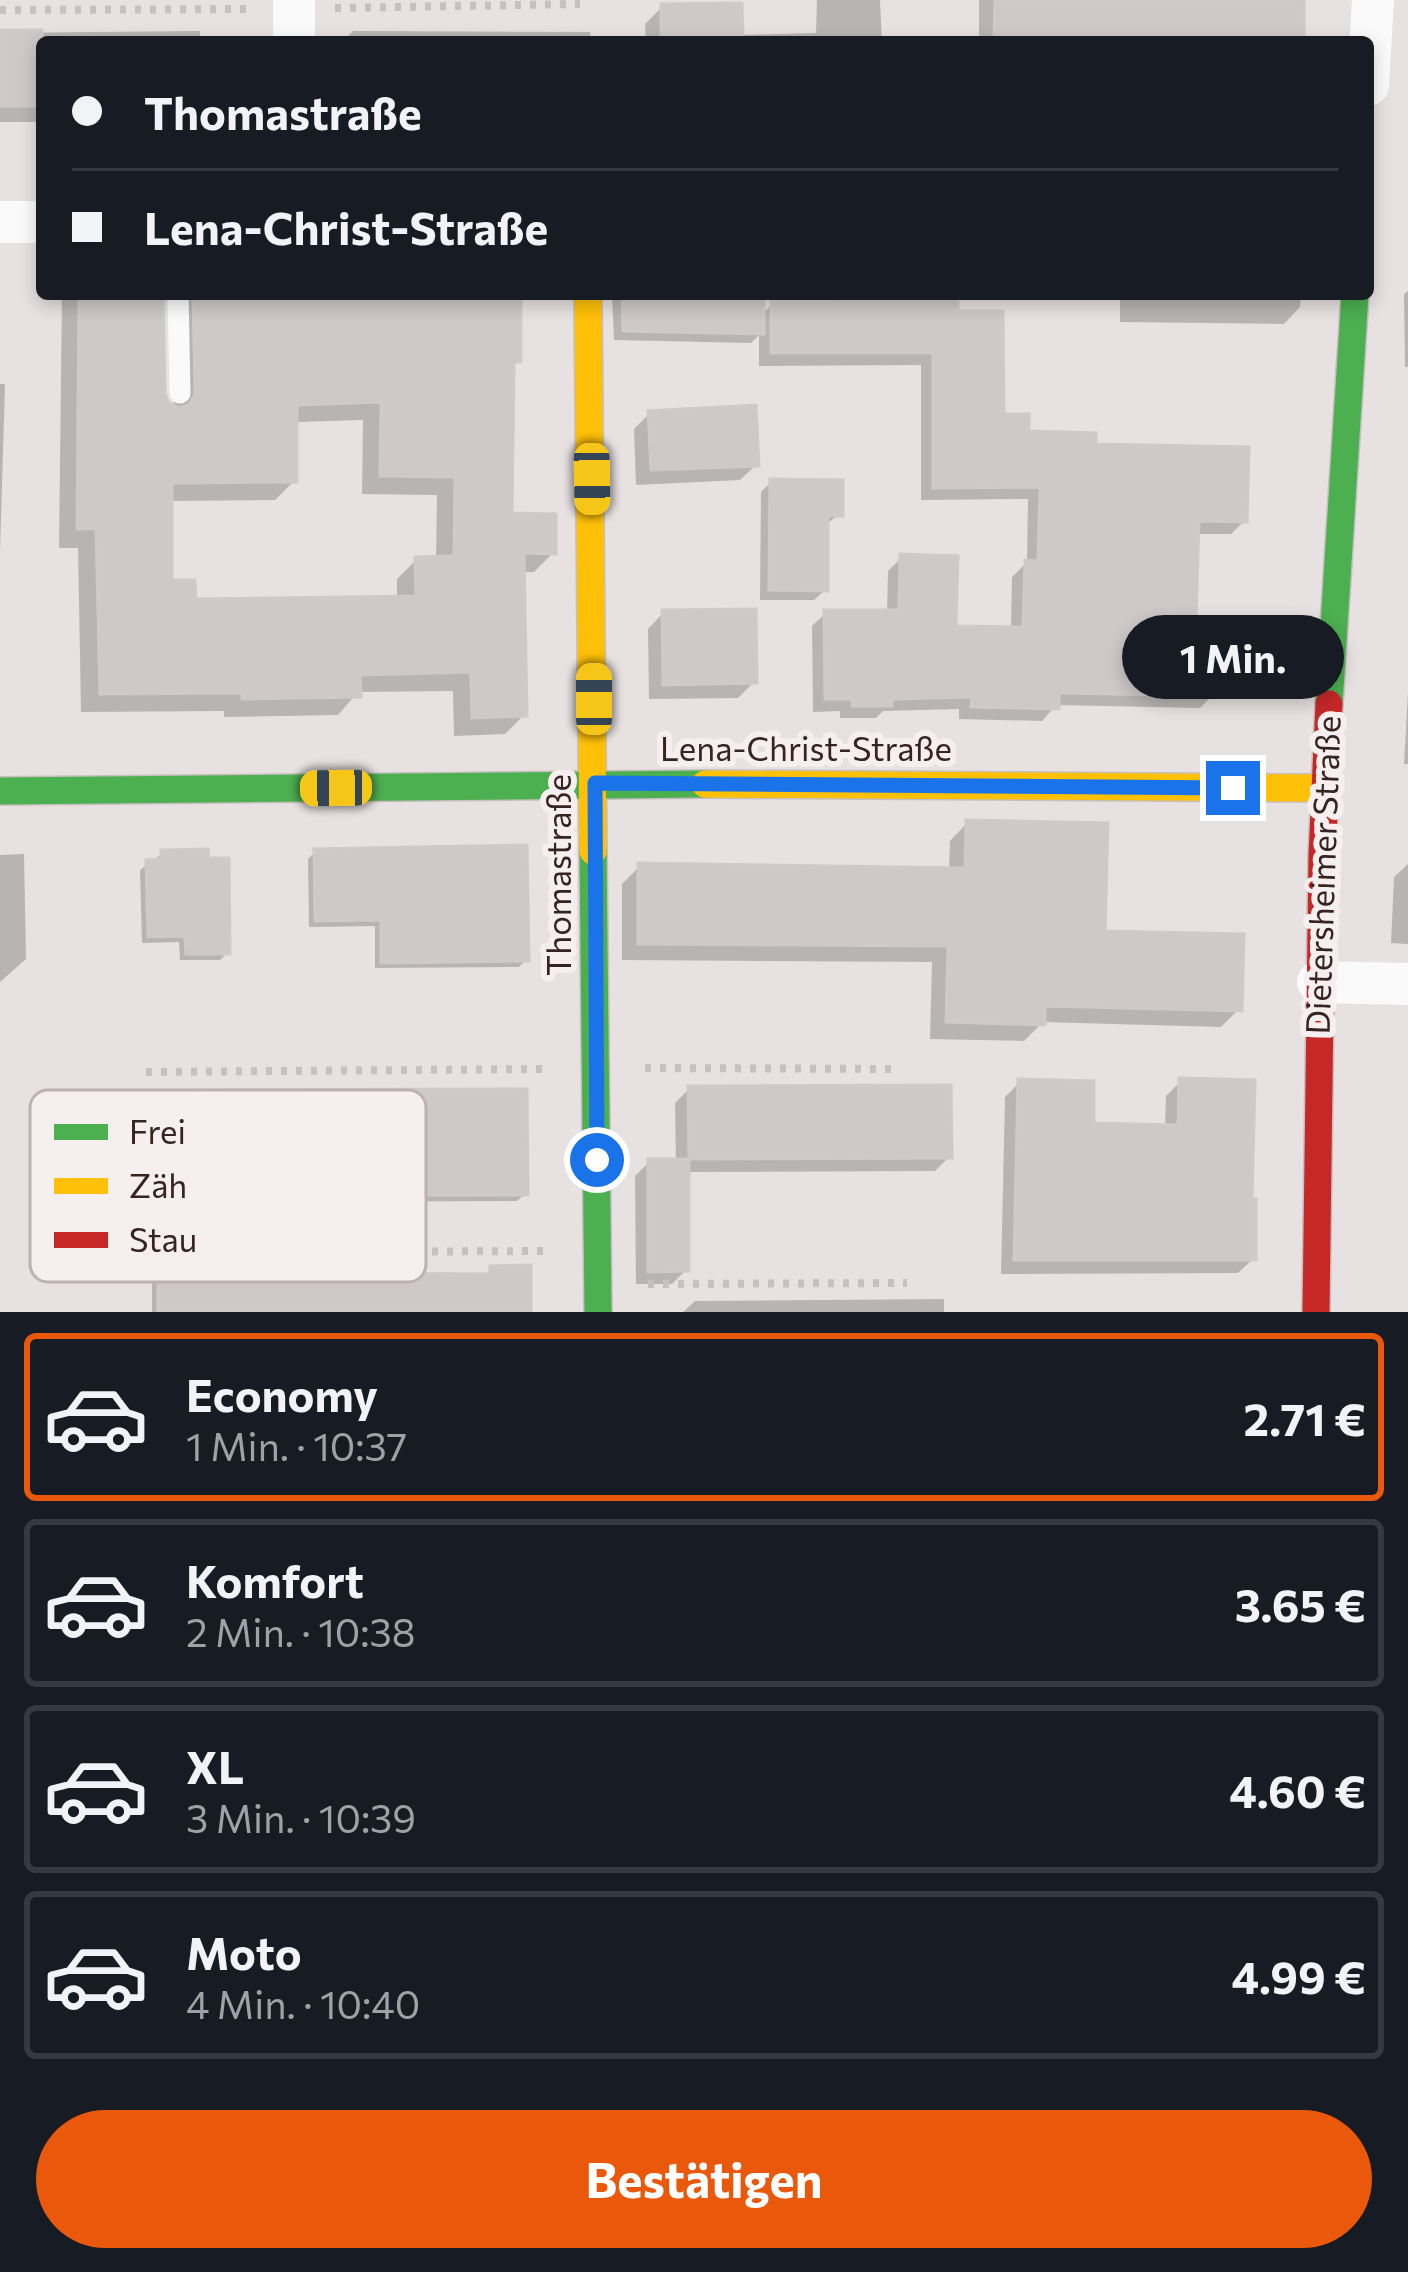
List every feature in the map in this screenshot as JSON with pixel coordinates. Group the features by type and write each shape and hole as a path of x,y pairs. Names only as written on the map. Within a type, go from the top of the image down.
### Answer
{"street":[{"path":"294,0 294,36"},
{"path":"1371,36 1373,0"},
{"path":"0,222 36,222"},
{"name":"Thomastraße","path":"588,300 598,1298"},
{"name":"Dietersheimer Straße","path":"1316,1312 1324,788 1355,300"},
{"name":"Lena-Christ-Straße","path":"0,791 595,783 1324,788"},
{"path":"1318,982 1408,984"}],"lane":[{"path":"178,300 179,393"}],"path":[{"path":"146,1072 897,1069"},
{"path":"426,1252 598,1251"},
{"path":"598,1298 907,1283"}],"building":[{"path":"995,0 1304,0 1304,36 994,36"},
{"path":"742,3 743,36 661,36 661,4"},
{"path":"0,30 42,30 42,36 36,36 36,106 0,106"},
{"path":"79,300 163,300 165,393 168,402 179,408 189,405 195,394 193,300 521,300 521,362 514,362 512,513 556,514 556,554 524,553 527,716 472,718 471,672 360,675 361,697 100,694 96,529 77,529","holes":["381,402 380,476 455,477 454,556 415,557 416,596 196,599 195,580 172,580 172,483 297,482 297,405"]},
{"path":"622,300 764,300 764,334 623,331"},
{"path":"958,300 958,311 1003,311 1004,414 1029,414 1029,431 1096,433 1096,444 1249,447 1247,522 1199,521 1196,619 1218,620 1216,696 1059,693 1059,709 971,707 972,697 892,699 892,706 852,706 852,699 825,699 824,610 899,610 900,554 958,556 956,626 1023,627 1025,560 1038,561 1040,487 933,488 933,353 771,353 771,301"},
{"path":"756,405 759,466 651,470 648,411"},
{"path":"770,479 843,480 843,516 828,516 828,591 769,590"},
{"path":"756,609 757,683 663,685 662,610"},
{"path":"966,820 1108,823 1105,931 1244,934 1242,1011 1045,1006 1045,1025 946,1022 948,946 638,944 638,863 965,868"},
{"path":"527,845 529,961 381,963 381,920 315,921 314,849"},
{"path":"208,849 209,858 229,858 230,954 186,954 185,936 148,937 146,860 161,859 161,850"},
{"path":"1179,1078 1255,1080 1252,1199 1256,1199 1256,1260 1014,1260 1018,1079 1094,1081 1094,1123 1178,1125"},
{"path":"951,1085 952,1158 689,1159 688,1086"},
{"path":"527,1089 528,1195 426,1195 426,1090 196,1090"},
{"path":"648,1159 689,1159 689,1271 648,1272"},
{"path":"531,1265 531,1312 158,1312 158,1282 426,1282 426,1274 490,1274 490,1266"}],"traffic: fast":[{"path":"1329,704 1355,300"},
{"path":"0,791 705,784"},
{"path":"593,851 598,1312"}],"traffic: slow":[{"path":"588,300 593,851"},
{"path":"705,784 1324,788"}],"traffic: jam":[{"path":"1316,1312 1322,855 1329,704"}],"route":[{"path":"597,1160 595,783 1233,788"}]}
